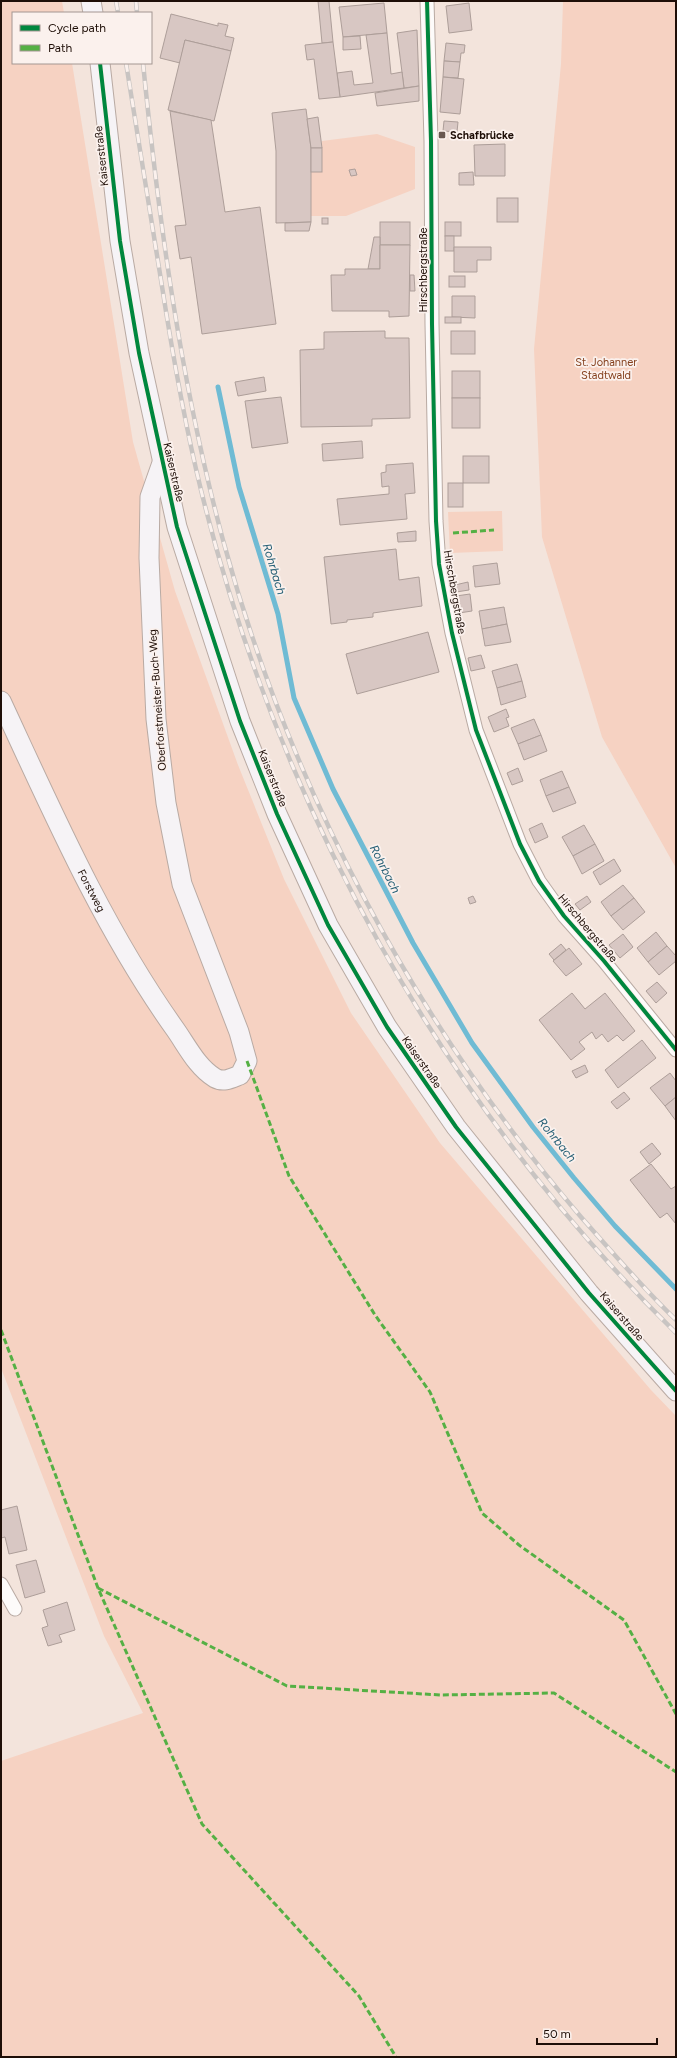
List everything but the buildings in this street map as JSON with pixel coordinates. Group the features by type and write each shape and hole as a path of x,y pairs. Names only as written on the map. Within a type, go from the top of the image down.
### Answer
{"main road":[{"path":"91,1 93,12"},
{"name":"Kaiserstraße","path":"100,64 120,241 139,353 177,528 240,721 277,814 328,925 387,1027 456,1127 589,1293 676,1391"},
{"name":"Oberforstmeister-Buch-Weg","path":"162,463 150,496 148,558 156,719 166,803 182,884 239,1032 247,1061 240,1075 226,1081 216,1079 203,1068"},
{"name":"Forstweg","path":"1,700 77,864 154,999 203,1068"}],"street":[{"name":"Hirschbergstraße","path":"426,1 431,140 432,324 436,521 439,564 452,633 476,730 520,844 539,881 564,916 604,961 676,1050"},
{"path":"1,1584 15,1609"}],"green space":[{"path":"1,1 62,1 64,12 12,12 12,64 72,64 133,442 175,591 238,765 284,879 351,1013 440,1143 651,1390 676,1416 676,2057 1,2057 1,1761 143,1713 104,1636 1,1368"},
{"name":"St. Johanner Stadtwald","path":"563,1 676,1 676,868 602,737 542,537 534,349 561,64"},
{"path":"377,134 415,147 415,189 346,216 311,216 311,172 322,172 322,141"},
{"path":"502,511 503,551 450,553 448,512"}],"waterway":[{"name":"Rohrbach","path":"218,387 239,487 278,614 294,698 333,789 413,943 472,1043 533,1127 574,1178 615,1226 676,1289"}],"railway":[{"path":"116,1 118,12"},
{"path":"136,1 137,12"},
{"path":"126,64 174,359 195,464 234,608 275,724 324,836 380,944 443,1049 514,1149 592,1244 676,1333"},
{"path":"143,64 164,243 183,363 195,422 223,540 251,632 284,723 322,812 364,898 412,982 464,1064 520,1142 581,1217 639,1282 676,1320"}],"marked path":[{"path":"453,533 494,530"},
{"path":"247,1061 289,1176 375,1315 430,1392 482,1513 519,1545 624,1620 676,1714"},
{"path":"1,1330 98,1588 202,1824 359,1996 396,2057"},
{"path":"98,1588 287,1686 441,1695 554,1693 676,1772"}],"cycle path":[{"path":"427,1 431,141 432,324 436,521 439,564 452,633 476,730 520,844 539,881 564,916 604,961 676,1050"},
{"path":"100,64 120,241 139,353 177,527 240,721 277,814 328,925 387,1027 456,1127 589,1293 676,1391"}],"place":[{"name":"Schafbrücke","path":"442,135"}]}
